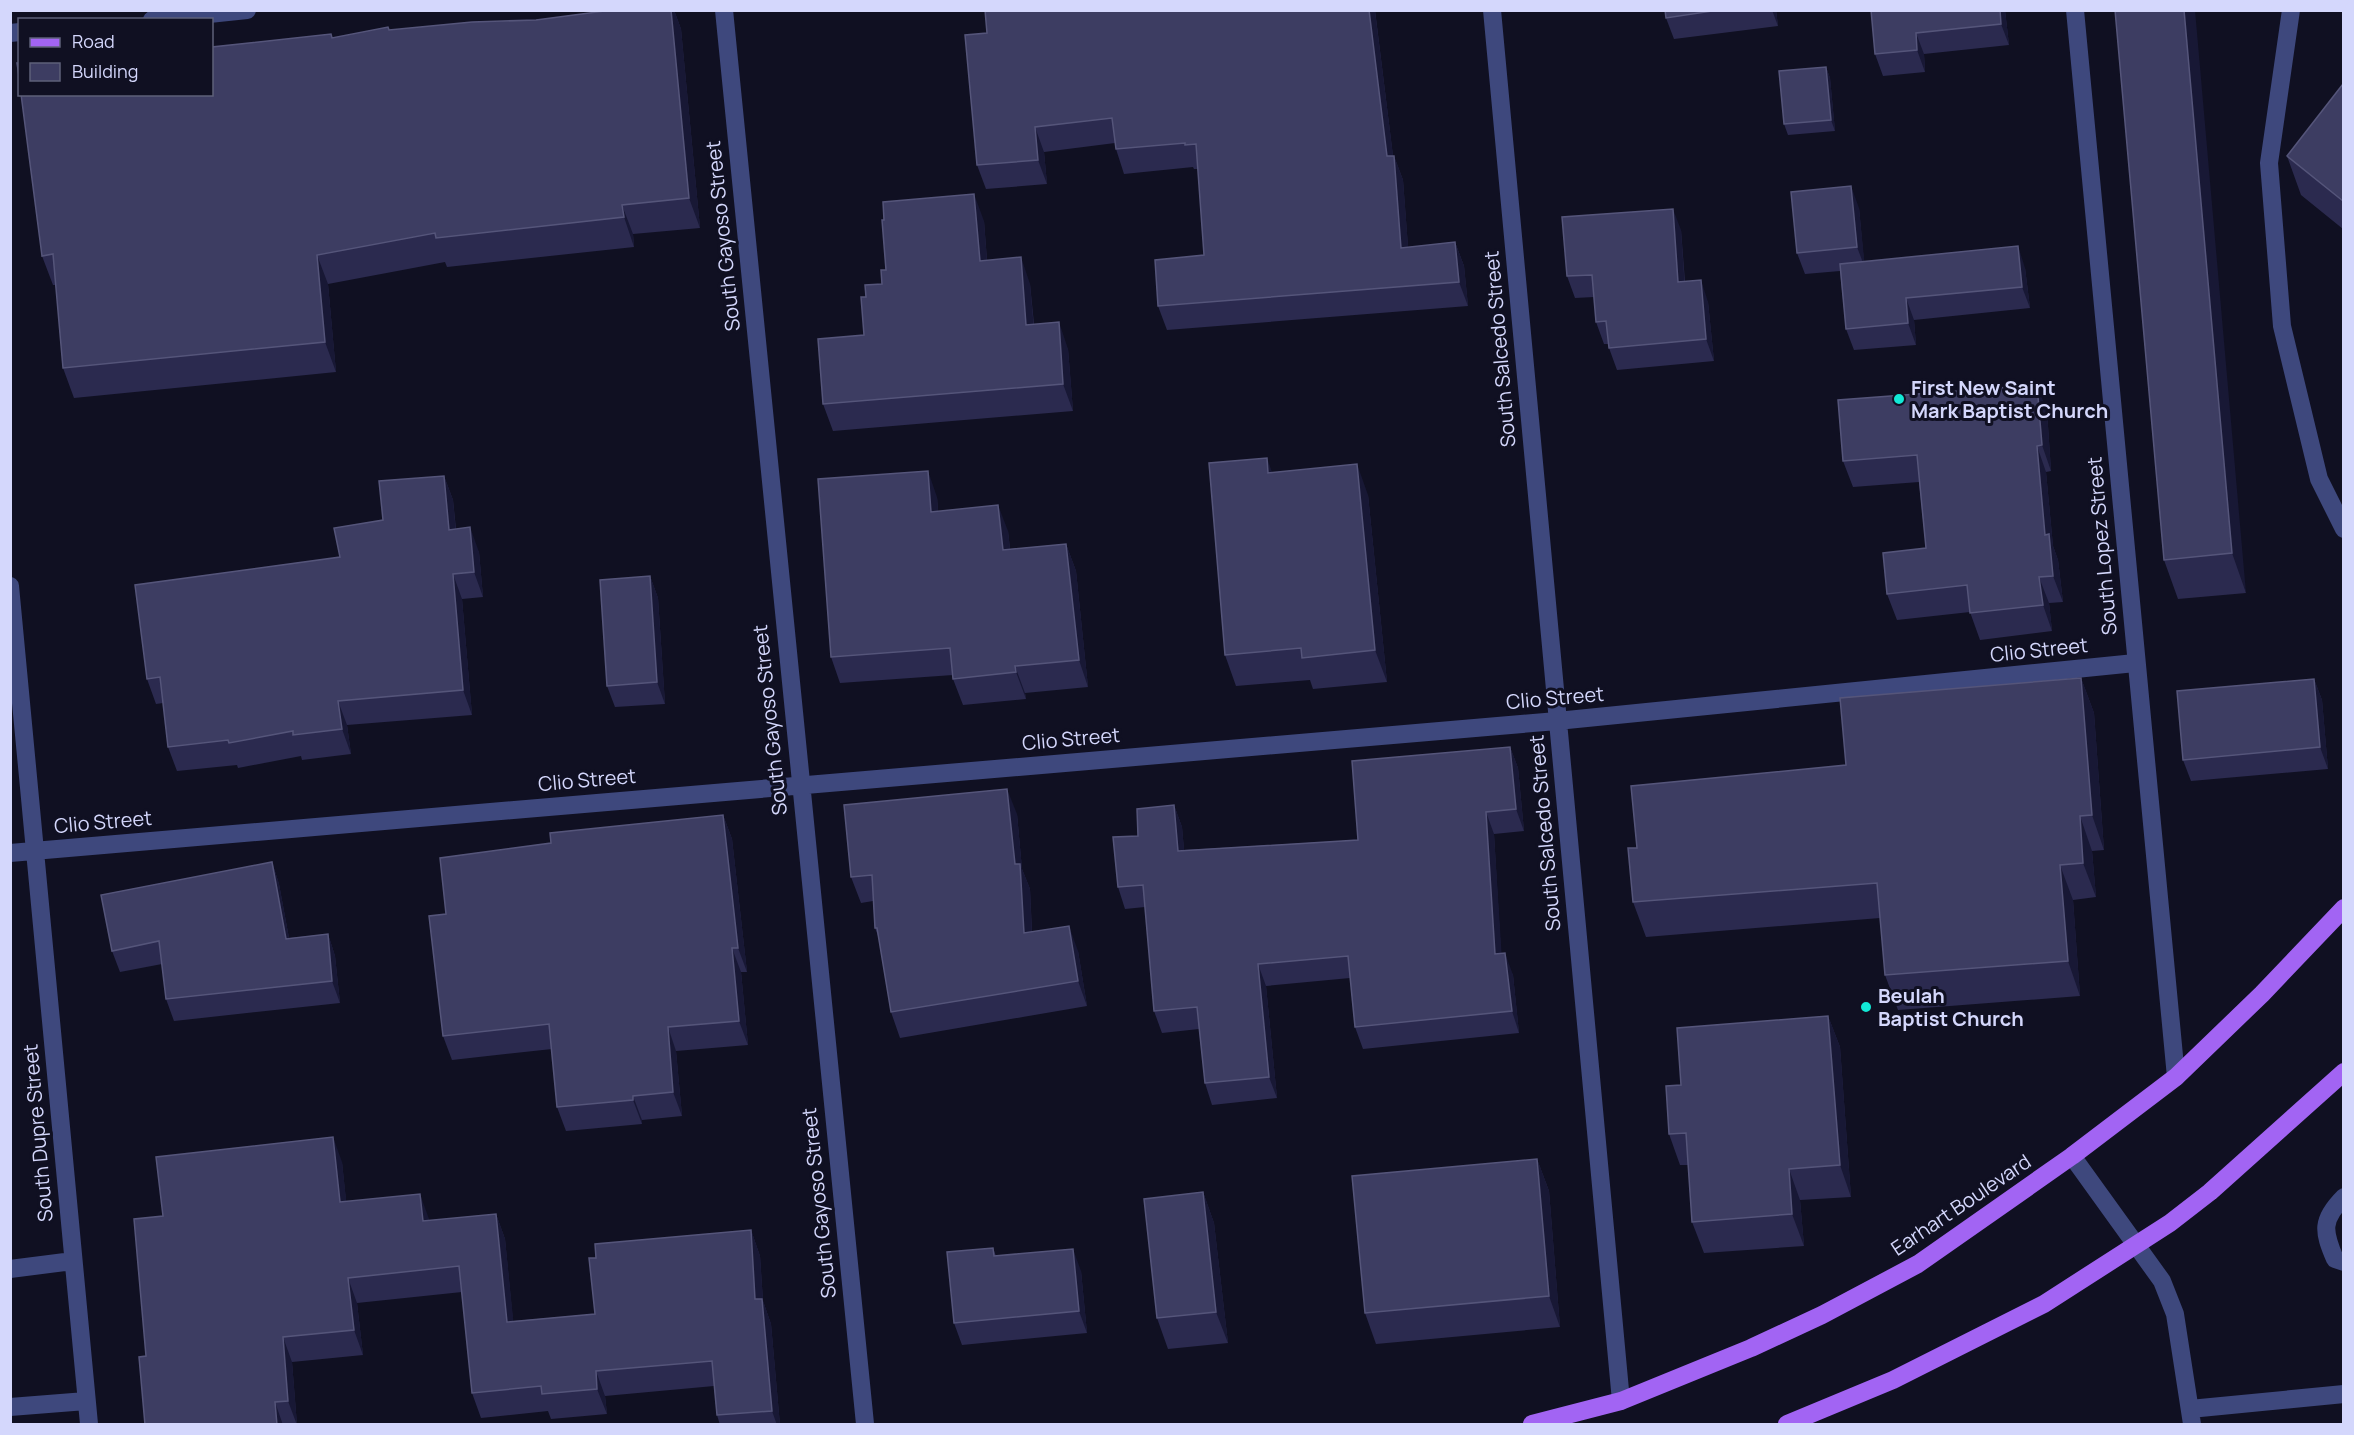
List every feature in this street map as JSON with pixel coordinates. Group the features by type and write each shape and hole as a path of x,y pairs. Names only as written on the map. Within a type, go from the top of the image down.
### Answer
{"main road":[{"name":"Earhart Boulevard","path":"1532,1425 1621,1401 1751,1348 1822,1316 1918,1264 2072,1156 2176,1077 2262,994 2343,908"},
{"path":"1787,1425 1893,1380 2044,1304 2170,1223 2210,1192 2343,1071"}],"street":[{"path":"171,18 248,10"},
{"name":"South Gayoso Street","path":"724,10 799,784 865,1425"},
{"name":"South Salcedo Street","path":"1492,10 1621,1401"},
{"name":"South Lopez Street","path":"2075,10 2135,663 2176,1077"},
{"path":"2291,10 2269,163 2282,326 2319,479 2343,529"},
{"name":"South Dupre Street","path":"10,586 89,1425"},
{"name":"Clio Street","path":"10,853 1557,721 2135,663"},
{"path":"2072,1156 2162,1281 2175,1314 2191,1417 2343,1394"},
{"path":"2343,1197 2328,1213 2325,1237 2335,1259 2343,1262"},
{"path":"10,1269 73,1261"},
{"path":"10,1407 86,1401"}],"building":[{"path":"612,10 671,10 689,198 622,205 624,217 436,238 435,233 317,255 325,342 63,368 53,254 42,256 21,96 213,96 213,47 331,34 332,38 388,27 389,30 472,22 536,20"},
{"path":"985,10 1369,10 1387,156 1394,156 1401,248 1455,242 1459,282 1158,306 1155,260 1204,255 1196,144 1116,149 1112,118 1035,127 1038,160 977,165 965,35 987,33"},
{"path":"1665,10 1719,10 1666,18"},
{"path":"1871,10 2000,10 2001,24 1916,33 1917,50 1875,54"},
{"path":"2115,10 2184,10 2232,553 2164,560"},
{"path":"1826,67 1831,120 1784,124 1779,71"},
{"path":"2343,84 2343,201 2287,156"},
{"path":"1851,186 1857,247 1797,253 1791,192"},
{"path":"974,194 980,261 1021,257 1026,325 1059,322 1063,384 823,404 818,339 864,335 861,297 866,297 865,285 882,284 881,270 886,270 883,202"},
{"path":"1673,209 1678,282 1701,280 1706,339 1609,348 1606,321 1596,322 1592,275 1567,276 1562,217"},
{"path":"2018,246 2022,287 1906,298 1908,323 1846,329 1840,264"},
{"path":"2037,385 2042,445 2037,446 2045,535 2049,534 2053,576 2039,577 2043,605 1970,613 1967,585 1887,594 1883,553 1926,548 1917,455 1843,461 1838,400"},
{"path":"1267,458 1268,473 1357,464 1375,650 1302,658 1301,648 1225,655 1209,463"},
{"path":"928,471 931,512 998,505 1003,550 1066,544 1079,660 1015,666 1016,672 953,679 950,648 831,657 818,479"},
{"path":"444,476 449,530 470,527 474,572 453,574 463,690 338,701 342,729 293,735 293,731 229,743 228,740 168,747 160,677 147,679 135,585 340,557 334,528 383,520 379,481"},
{"path":"650,576 657,682 607,686 600,580"},
{"path":"2081,678 2092,815 2080,816 2083,863 2060,865 2068,961 1885,975 1877,883 1633,902 1628,848 1637,848 1631,786 1846,765 1840,698"},
{"path":"2314,679 2320,747 2183,760 2177,691"},
{"path":"1510,747 1516,809 1486,812 1495,954 1505,953 1512,1011 1355,1027 1348,956 1258,964 1269,1077 1205,1083 1197,1007 1154,1011 1143,885 1118,887 1113,837 1138,836 1137,809 1174,805 1178,851 1358,840 1352,761"},
{"path":"1007,789 1015,864 1020,864 1024,933 1069,926 1078,981 891,1012 877,928 875,928 872,875 851,877 844,805"},
{"path":"723,815 738,948 732,948 739,1021 668,1027 673,1092 633,1096 633,1100 557,1107 549,1024 443,1036 429,916 446,914 440,858 551,843 550,833"},
{"path":"272,862 286,939 328,934 332,981 166,999 159,941 112,951 101,895"},
{"path":"1828,1016 1840,1165 1789,1169 1792,1214 1692,1222 1686,1133 1669,1134 1666,1086 1681,1085 1677,1028"},
{"path":"333,1137 340,1202 420,1194 423,1221 496,1214 507,1322 595,1314 589,1258 596,1258 595,1244 751,1230 755,1299 762,1299 772,1411 717,1415 712,1361 596,1371 597,1389 542,1394 541,1386 472,1393 459,1266 348,1278 354,1330 283,1337 288,1401 275,1402 277,1425 145,1425 139,1357 146,1356 134,1219 163,1216 156,1157"},
{"path":"1537,1159 1549,1296 1365,1313 1352,1176"},
{"path":"1203,1192 1216,1312 1157,1318 1144,1199"},
{"path":"993,1248 994,1256 1073,1249 1079,1311 954,1323 947,1252"}],"place":[{"name":"First New Saint Mark Baptist Church","path":"1899,399"},
{"name":"Beulah Baptist Church","path":"1866,1007"}]}
